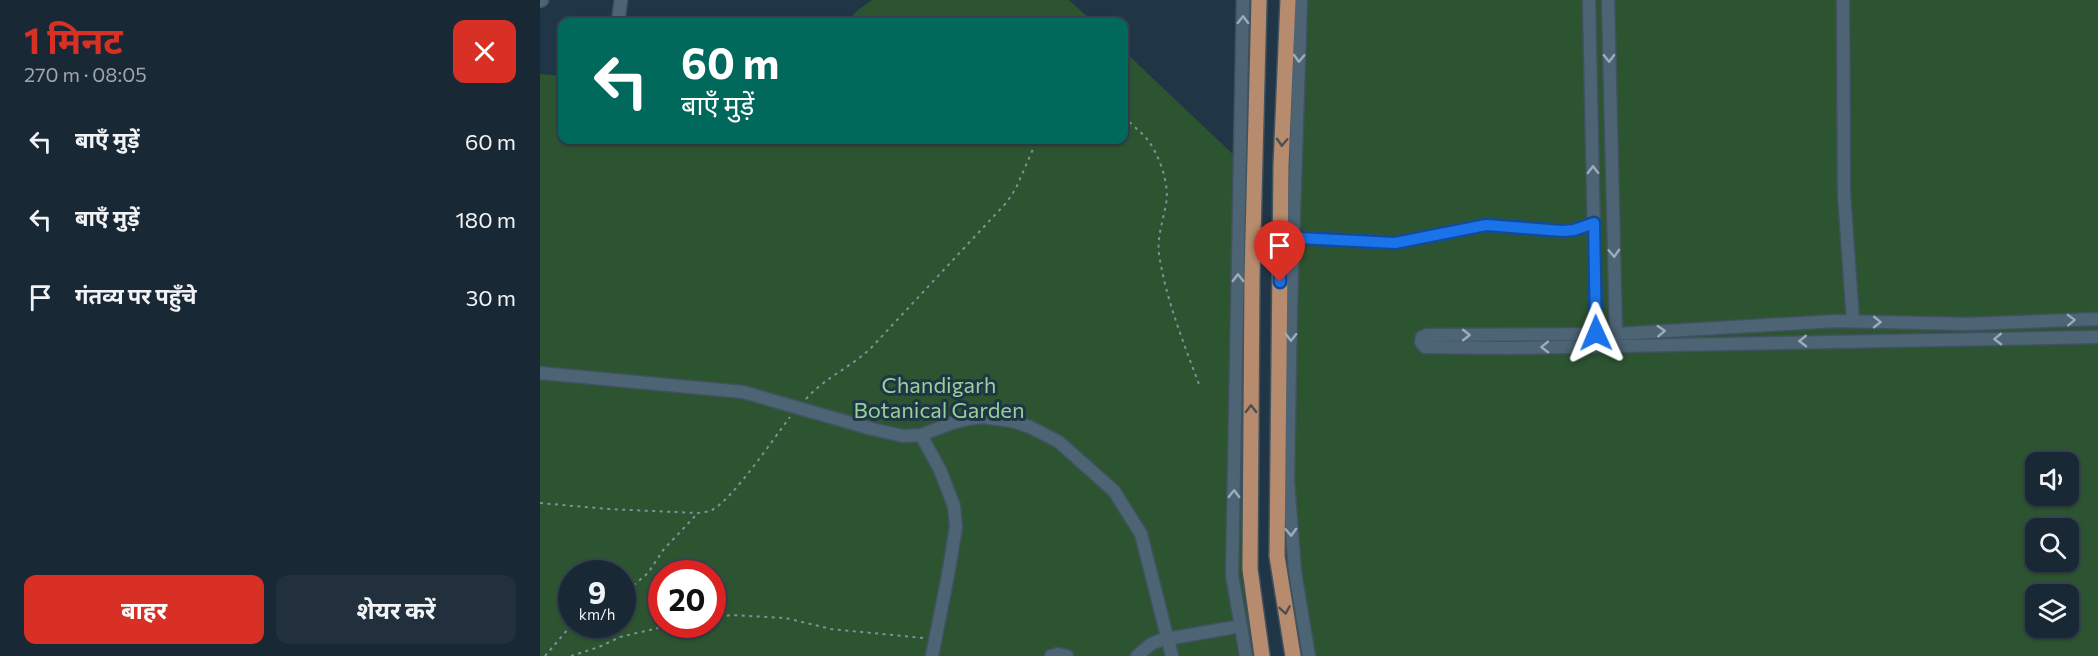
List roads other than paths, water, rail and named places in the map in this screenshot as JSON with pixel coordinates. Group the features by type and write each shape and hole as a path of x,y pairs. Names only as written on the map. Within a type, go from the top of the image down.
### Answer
{"main road":[{"path":"1260,0 1252,276 1250,569 1262,656"},
{"path":"1288,0 1281,166 1287,237 1278,556 1293,656"}],"street":[{"path":"619,18 621,0"},
{"path":"1243,0 1232,574 1246,656"},
{"path":"1301,0 1287,237 1288,480 1293,552 1309,656"},
{"path":"1589,0 1596,333"},
{"path":"1608,0 1616,334"},
{"path":"1843,0 1844,194 1853,321"},
{"path":"1287,237 1395,243 1486,225 1563,231 1594,223"},
{"path":"2098,318 1968,324 1836,321 1616,334 1427,335 1422,337 1421,342 1425,347 1510,348 2098,337"},
{"path":"1836,321 1836,341"},
{"path":"540,373 743,392 903,436 921,435 952,423 983,417 1021,424 1059,442 1114,491 1141,534 1172,656"},
{"path":"921,435 940,470 951,497 956,527 932,656"},
{"path":"1137,656 1151,644 1169,638 1241,627"},
{"path":"1051,656 1058,654 1068,656"}],"park label":[{"name":"Chandigarh Botanical Garden","path":"939,398"}]}
